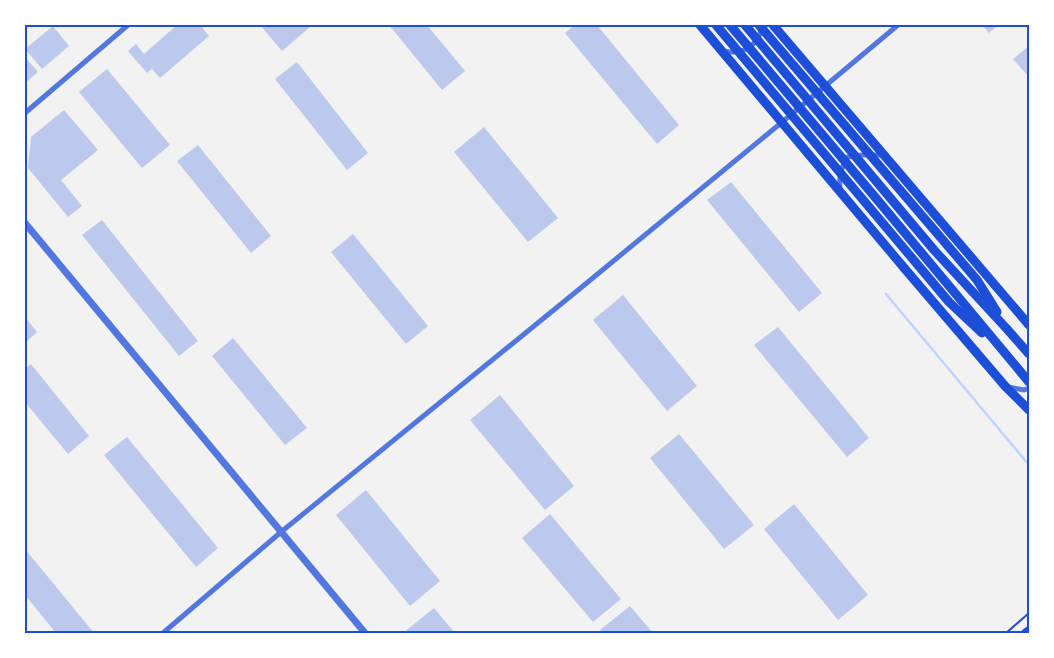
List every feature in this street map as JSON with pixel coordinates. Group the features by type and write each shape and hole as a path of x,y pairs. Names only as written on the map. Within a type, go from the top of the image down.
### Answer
{"main road":[{"path":"700,25 1005,386 1029,410"},
{"path":"716,25 949,302 1005,353"},
{"path":"730,25 1029,382"},
{"path":"745,25 934,250 1029,354"},
{"path":"761,25 977,280 1007,329"},
{"path":"773,25 1029,325"},
{"path":"1025,633 1029,630"}],"street":[{"path":"25,113 128,25"},
{"path":"720,50 732,53 744,50 752,45 760,35 761,25"},
{"path":"163,633 281,532 898,25"},
{"path":"840,192 841,168 848,157 862,154 884,155"},
{"path":"25,224 365,633"},
{"path":"1005,386 1024,390 1029,388"}],"path":[{"path":"1006,633 1029,613"}],"building":[{"path":"177,25 203,25 201,26 209,36 160,78 152,69 147,73 128,51 136,44 144,54"},
{"path":"260,25 308,25 310,27 282,51"},
{"path":"389,25 427,25 465,71 442,90"},
{"path":"575,25 597,25 679,125 657,144 565,33"},
{"path":"982,25 998,25 989,33"},
{"path":"53,26 69,46 42,69 25,49"},
{"path":"1029,46 1029,77 1013,59"},
{"path":"25,57 38,72 25,83"},
{"path":"297,62 368,153 347,170 275,79"},
{"path":"107,69 170,145 142,168 79,92"},
{"path":"64,110 98,150 61,180 82,206 68,217 28,168 31,137"},
{"path":"484,127 558,218 528,242 454,152"},
{"path":"198,145 271,236 251,253 177,161"},
{"path":"731,182 822,293 799,312 707,200"},
{"path":"102,220 198,341 179,356 82,235"},
{"path":"353,234 428,326 406,344 331,252"},
{"path":"623,295 697,386 667,411 593,320"},
{"path":"25,317 37,332 25,343"},
{"path":"778,327 869,438 847,457 754,345"},
{"path":"233,338 307,428 285,445 212,356"},
{"path":"31,364 89,436 68,454 25,402 25,369"},
{"path":"500,395 574,486 545,510 470,420"},
{"path":"679,434 754,525 724,549 650,458"},
{"path":"127,437 218,548 196,567 104,455"},
{"path":"366,490 440,581 410,606 336,515"},
{"path":"794,504 868,595 838,620 764,529"},
{"path":"550,514 621,599 593,622 522,538"},
{"path":"25,549 94,633 56,633 25,595"},
{"path":"630,606 653,633 603,633 600,630"},
{"path":"434,608 455,633 403,633"}],"waterway":[{"path":"886,294 1029,465"}]}
